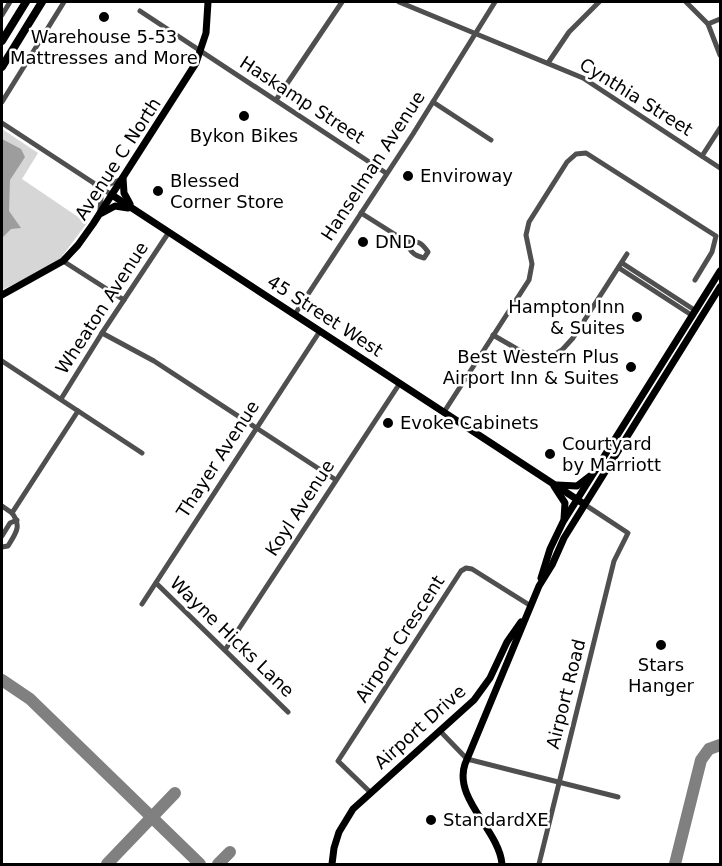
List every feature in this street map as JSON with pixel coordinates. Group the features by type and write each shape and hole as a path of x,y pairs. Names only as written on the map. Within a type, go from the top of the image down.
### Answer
{"highway":[{"path":"2,41 26,2"},
{"path":"2,67 41,4"}],"main road":[{"name":"Avenue C North","path":"2,295 63,261 78,245 100,214 189,76 201,51 206,33 208,2"},
{"path":"123,178 125,197 133,209"},
{"name":"45 Street West","path":"112,195 581,502"},
{"path":"100,214 115,206 133,209"},
{"name":"Airport Drive","path":"539,586 552,565 597,470 720,272"},
{"name":"Airport Drive","path":"502,864 496,843 463,785 463,773 467,759 539,586 550,549 563,522 581,502 720,286"},
{"path":"553,483 577,486 597,470"},
{"path":"553,483 565,503 563,522"},
{"name":"Airport Drive","path":"332,864 334,848 344,822 352,809 474,700 485,687 507,642 530,608"}],"street":[{"path":"2,15 10,2"},
{"path":"2,102 64,2"},
{"path":"276,100 342,2"},
{"name":"Cynthia Street","path":"399,2 583,78 720,168"},
{"name":"Hanselman Avenue","path":"295,314 495,2"},
{"path":"548,63 569,32 598,2"},
{"path":"686,2 708,24 720,55"},
{"name":"Haskamp Street","path":"140,10 386,173"},
{"path":"708,24 720,19"},
{"path":"433,102 491,140"},
{"name":"45 Street West","path":"3,124 112,195"},
{"path":"702,156 720,128"},
{"path":"444,412 530,275 532,264 526,235 528,222 567,162 576,154 586,153 716,236 712,252 695,280"},
{"path":"100,214 101,198 94,184 110,184 123,178"},
{"path":"361,213 407,242"},
{"name":"Wheaton Avenue","path":"61,399 169,232"},
{"path":"493,335 529,356 541,358 552,356 562,350 571,340 627,254"},
{"path":"63,261 124,300"},
{"path":"620,265 694,313"},
{"name":"Thayer Avenue","path":"142,604 320,331"},
{"path":"102,333 154,361 336,480"},
{"path":"2,361 142,453"},
{"name":"Koyl Avenue","path":"225,650 400,383"},
{"path":"12,513 78,411"},
{"name":"45 Street West","path":"581,502 628,533"},
{"path":"2,506 18,520 19,529 8,546 2,547"},
{"path":"2,536 10,523 18,520"},
{"name":"Airport Road","path":"539,864 614,561 628,533"},
{"name":"Airport Crescent","path":"370,792 338,761 463,570 468,568 474,570 530,608"},
{"name":"Wayne Hicks Lane","path":"156,583 288,712"},
{"path":"440,731 467,759 618,797"}],"shaded area":[{"path":"2,129 38,153 22,179 87,223 60,259 2,290"},
{"path":"2,139 21,149 25,157 10,180 9,211 21,228 11,229 2,238"}],"taxiway":[{"path":"2,680 30,699 200,864"},
{"path":"675,864 701,760 709,749 720,745"},
{"path":"107,864 175,793"},
{"path":"218,864 230,852"}],"place":[{"name":"Warehouse 5-53 Mattresses and More","path":"104,17"},
{"name":"Bykon Bikes","path":"244,116"},
{"name":"Enviroway","path":"408,176"},
{"name":"Blessed Corner Store","path":"158,191"},
{"name":"DND","path":"363,242"},
{"name":"Hampton Inn & Suites","path":"637,317"},
{"name":"Best Western Plus Airport Inn & Suites","path":"631,367"},
{"name":"Evoke Cabinets","path":"388,423"},
{"name":"Courtyard by Marriott","path":"550,454"},
{"name":"Stars Hanger","path":"661,645"},
{"name":"StandardXE","path":"431,820"}]}
